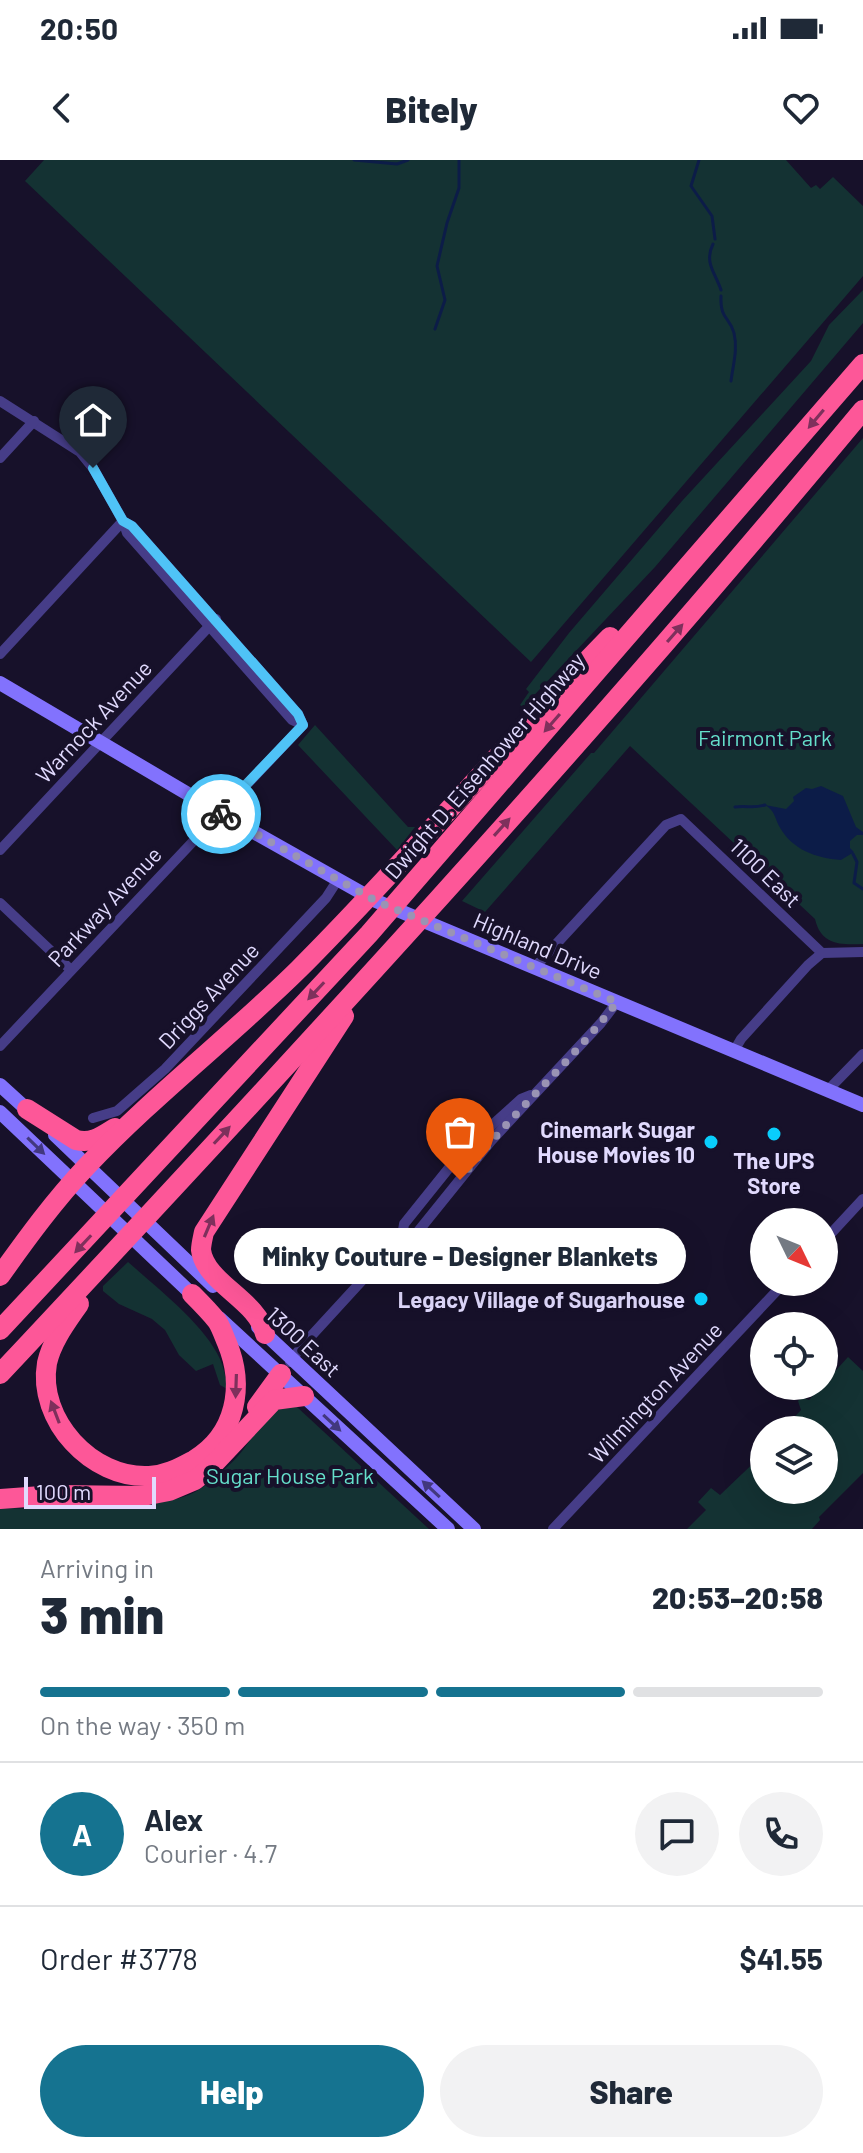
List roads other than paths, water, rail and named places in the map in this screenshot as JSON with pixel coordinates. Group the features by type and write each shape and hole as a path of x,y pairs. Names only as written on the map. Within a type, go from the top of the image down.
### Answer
{"highway":[{"name":"Dwight D. Eisenhower Highway","path":"0,1330 369,934 863,364"},
{"path":"0,1374 379,965 735,565 863,410"},
{"path":"0,1276 38,1222 94,1172 130,1123 345,923 532,716 769,475"},
{"path":"265,1334 262,1320 213,1272 204,1258 201,1250 204,1232 379,965"},
{"path":"27,1109 84,1142 93,1141 130,1123"},
{"path":"112,1254 56,1338 47,1365 48,1393 67,1439 90,1457 116,1471 147,1476 173,1472 208,1452 228,1427 236,1397 236,1370 218,1322 192,1294"},
{"path":"225,1453 286,1367"},
{"path":"0,1499 55,1495 143,1496 169,1491 195,1480 239,1439 274,1400 304,1396"}],"main road":[{"name":"Highland Drive","path":"0,683 219,813 376,901 863,1105"},
{"name":"1300 East","path":"0,1085 265,1334 304,1396 448,1529"},
{"name":"1300 East","path":"0,1112 192,1294 286,1367 474,1529"}],"street":[{"path":"0,401 71,444 84,456 123,521 132,526 213,622"},
{"path":"0,458 34,421"},
{"path":"0,654 123,521"},
{"name":"Parkway Avenue","path":"0,1046 303,725 298,714 213,622"},
{"name":"Warnock Avenue","path":"0,850 213,622"},
{"name":"1100 East","path":"535,967 666,825 681,819 822,953"},
{"name":"Driggs Avenue","path":"93,1118 117,1111 165,1069 326,898 337,881"},
{"path":"0,903 71,970"},
{"path":"734,1051 741,1039 822,953 863,952"},
{"path":"402,1237 416,1234 484,1150 526,1105 531,1095 601,1023 617,1002"},
{"path":"828,1090 863,1054"},
{"path":"286,1367 402,1237 404,1224 454,1161 521,1099 531,1095"},
{"path":"838,1226 863,1199"},
{"name":"Wilmington Avenue","path":"553,1529 772,1296"}],"water":[{"path":"821,786 843,796 856,827 863,832 863,835 857,835 850,841 854,852 841,860 814,855 798,847 784,834 773,812 765,805 786,809 794,801 793,797 806,788"}],"waterway":[{"path":"354,160 397,164 408,160"},
{"path":"435,329 445,300 437,266 459,188 459,160"},
{"path":"699,160 691,186 712,216 715,239"},
{"path":"713,244 710,262 721,290"},
{"path":"721,296 722,310 735,339 731,381"},
{"path":"735,807 765,805"},
{"path":"853,854 857,862 854,883 863,889"}],"place":[{"name":"The UPS Store","path":"774,1134"},
{"name":"Cinemark Sugar House Movies 10","path":"711,1142"},
{"name":"Minky Couture - Designer Blankets","path":"460,1180"},
{"name":"Legacy Village of Sugarhouse","path":"701,1299"}],"park label":[{"name":"Fairmont Park","path":"765,737"},
{"name":"Sugar House Park","path":"290,1475"}]}
